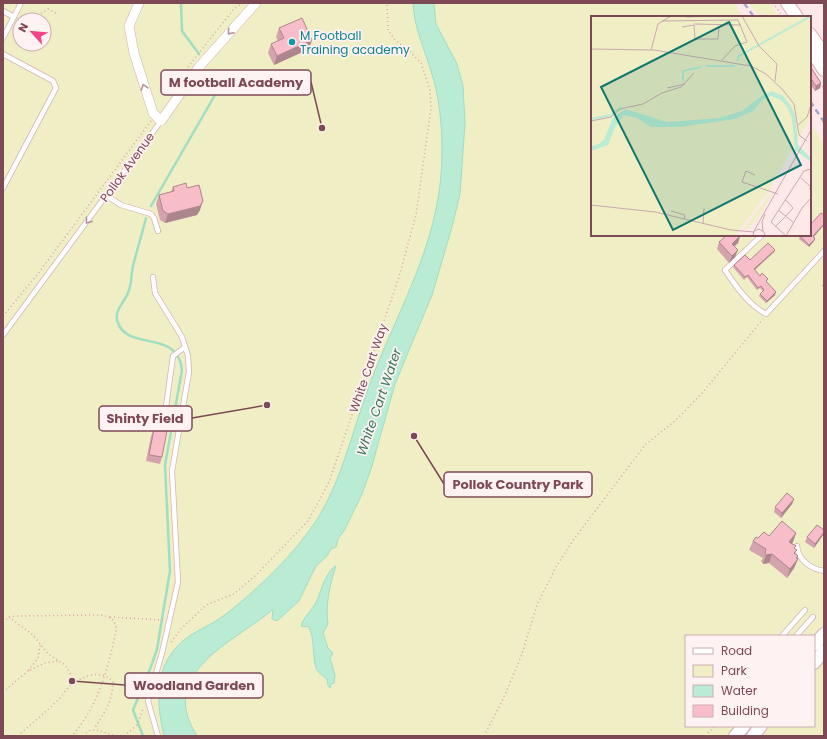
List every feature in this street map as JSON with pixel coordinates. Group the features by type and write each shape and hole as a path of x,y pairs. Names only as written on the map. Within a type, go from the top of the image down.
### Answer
{"main road":[{"path":"779,3 787,16"},
{"path":"787,3 796,16"},
{"path":"811,35 824,54"},
{"path":"811,50 824,70"},
{"path":"815,645 824,634"},
{"path":"815,661 824,651"},
{"path":"735,736 743,727"},
{"path":"753,736 760,727"}],"street":[{"path":"139,3 129,26 134,53 158,118"},
{"name":"Pollok Avenue","path":"158,118 199,67 256,3"}],"lane":[{"path":"16,12 21,3"},
{"path":"3,11 12,16"},
{"path":"3,38 12,21"},
{"path":"3,54 56,84 56,88 3,188"},
{"name":"Pollok Avenue","path":"3,335 107,196 158,118"},
{"path":"107,196 120,205 151,214 154,218 158,231"},
{"path":"761,236 725,270 735,286 754,307 766,314 824,251"},
{"path":"153,277 155,293 179,331 188,356 189,372 172,471 178,582 162,653 148,701 158,736"},
{"path":"162,438 173,356 185,347"},
{"path":"797,546 798,554 807,565 824,571"},
{"path":"783,635 805,610"},
{"path":"797,635 813,617"}],"path":[{"path":"188,67 233,10 242,3"},
{"name":"White Cart Way","path":"162,653 181,629 206,605 234,594 276,556 308,521 329,482 407,254 416,215 431,108 430,90 420,63 408,50 395,40 388,30 387,3"},
{"path":"773,3 782,16"},
{"path":"43,12 48,9 58,14"},
{"path":"816,83 819,81 824,89"},
{"path":"3,316 37,275 158,118"},
{"path":"484,736 503,700 521,657 537,605 556,567 574,539 645,445 676,420 703,392 766,314"},
{"path":"3,622 9,617 99,615 166,620"},
{"path":"9,617 34,636 48,654 60,661 70,671 75,683"},
{"path":"72,736 89,714 105,675 116,631 116,625 110,617"},
{"path":"3,692 28,671 38,658 40,644"},
{"path":"28,671 45,663 60,661"},
{"path":"18,736 75,683 86,676 100,674 105,675 113,682 110,702 94,729 83,736"},
{"path":"94,729 114,736 125,736 137,725 140,718"},
{"path":"705,736 714,727"}],"green space":[{"path":"3,3 735,3 742,16 591,16 591,236 811,236 811,124 824,144 824,736 3,736"},
{"path":"748,3 770,3 778,16 759,16"}],"water":[{"name":"White Cart Water","path":"413,3 434,3 436,24 457,64 463,86 465,123 460,194 432,295 395,384 371,469 362,494 345,529 338,539 336,547 331,549 327,556 316,566 299,601 277,621 272,619 273,610 228,642 200,666 191,681 186,697 187,714 197,736 164,736 159,708 159,694 160,680 164,667 170,656 179,645 191,635 226,614 276,570 309,532 318,518 327,502 342,467 372,378 419,267 436,211 441,181 442,149 440,110 431,71 417,29"},
{"path":"335,566 328,602 328,624 323,633 328,648 333,653 330,658 335,675 334,683 331,684 330,688 327,680 318,672 316,668 312,637 309,627 301,626 314,605 328,574"}],"building":[{"path":"302,18 312,40 277,56 271,44 284,38 279,28"},
{"path":"811,68 821,83 816,86 811,78"},
{"path":"186,183 187,188 199,185 203,201 200,206 168,214 163,211 159,195 174,191 173,187"},
{"path":"821,213 824,215 824,224 813,236 815,239 809,245 800,236 811,236 811,224"},
{"path":"726,236 740,236 732,244 738,250 732,256 719,242"},
{"path":"768,243 775,250 754,269 760,276 762,273 768,279 766,281 776,292 767,301 760,294 764,290 761,286 758,288 748,275 745,277 734,265 745,255 750,260"},
{"path":"157,425 162,426 162,430 167,431 162,457 149,455 154,429 157,429"},
{"path":"787,493 794,499 782,513 775,507"},
{"path":"782,521 796,533 789,542 796,546 794,548 797,550 794,553 798,556 796,558 798,559 790,569 772,554 766,555 766,549 753,541 764,532 769,536"},
{"path":"817,525 824,530 824,532 815,544 807,537"}],"waterway":[{"path":"181,3 182,31 199,54"},
{"path":"151,206 219,88 219,74"},
{"path":"143,736 133,710 157,649 170,571 165,465 182,370 179,357 172,349 163,344 132,336 123,331 117,319 118,311 129,290 133,266 146,218"}],"railway":[{"path":"744,3 753,16"},
{"path":"811,102 824,122"}],"place":[{"name":"M Football Training academy","path":"292,42"},
{"name":"M football Academy","path":"322,128"},
{"name":"Shinty Field","path":"267,405"},
{"name":"Pollok Country Park","path":"414,436"},
{"name":"Woodland Garden","path":"72,681"}]}
